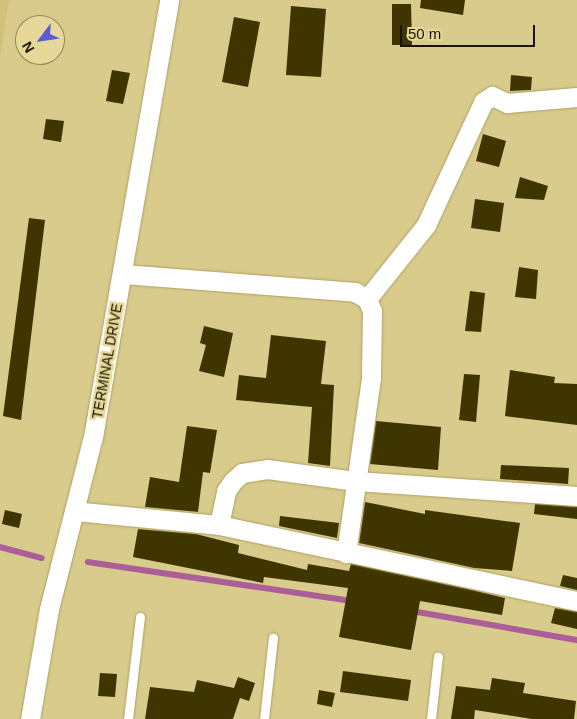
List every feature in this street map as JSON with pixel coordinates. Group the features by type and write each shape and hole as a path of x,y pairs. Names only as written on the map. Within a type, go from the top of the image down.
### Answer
{"street":[{"name":"TERMINAL DRIVE","path":"30,719 49,609 93,437 123,274 169,0"},
{"path":"367,299 426,225 483,102 492,96 507,103 577,97"},
{"path":"123,274 355,292 367,299 372,311 371,378 346,553"},
{"path":"219,525 226,491 242,473 267,469 356,481 577,496"},
{"path":"74,511 219,525 577,601"}],"lane":[{"path":"128,719 140,617"},
{"path":"264,719 273,637"},
{"path":"431,719 438,656"}],"shaded area":[{"path":"0,0 9,0 0,58"}],"building":[{"path":"421,0 465,0 463,15 420,8"},
{"path":"392,4 411,4 412,45 392,45"},
{"path":"291,6 326,9 321,77 286,75"},
{"path":"234,17 260,22 248,87 222,82"},
{"path":"112,70 130,73 123,104 106,101"},
{"path":"511,75 532,77 531,90 510,91"},
{"path":"46,119 64,121 61,142 43,139"},
{"path":"483,134 506,141 499,167 476,161"},
{"path":"520,177 548,186 544,200 515,198"},
{"path":"475,199 504,203 500,232 471,228"},
{"path":"29,218 45,220 21,420 3,416"},
{"path":"519,267 538,270 536,299 515,297"},
{"path":"470,291 485,293 481,332 465,331"},
{"path":"204,326 233,333 224,377 199,371 206,345 200,343"},
{"path":"271,335 326,341 321,384 334,385 330,466 308,463 312,407 236,400 239,375 266,378"},
{"path":"510,370 555,377 554,383 577,384 577,425 505,416"},
{"path":"464,374 480,375 476,422 459,420"},
{"path":"376,421 441,427 438,470 370,464"},
{"path":"187,426 217,430 210,473 203,472 198,512 145,507 150,477 179,482"},
{"path":"501,465 569,468 568,484 500,479"},
{"path":"365,502 425,514 425,510 520,523 512,571 474,568 359,543"},
{"path":"535,504 577,507 577,519 534,514"},
{"path":"5,510 22,514 19,528 2,524"},
{"path":"280,516 339,523 337,538 279,526"},
{"path":"138,529 196,534 239,545 238,553 307,570 308,564 349,571 351,564 472,590 505,598 502,615 420,601 411,650 339,637 348,588 264,577 263,583 133,557"},
{"path":"563,575 577,578 577,590 560,586"},
{"path":"555,608 577,612 577,629 551,623"},
{"path":"343,671 411,680 408,701 340,692"},
{"path":"100,673 117,674 115,697 98,696"},
{"path":"238,677 255,683 249,701 240,698 233,719 145,719 150,687 194,692 197,680 234,688"},
{"path":"492,678 525,683 523,693 576,701 574,719 532,719 475,710 474,719 451,719 456,686 490,690"},
{"path":"319,690 335,693 332,707 317,704"}],"waterway":[{"path":"0,547 42,558"},
{"path":"88,562 353,601"},
{"path":"412,611 577,640"}]}
